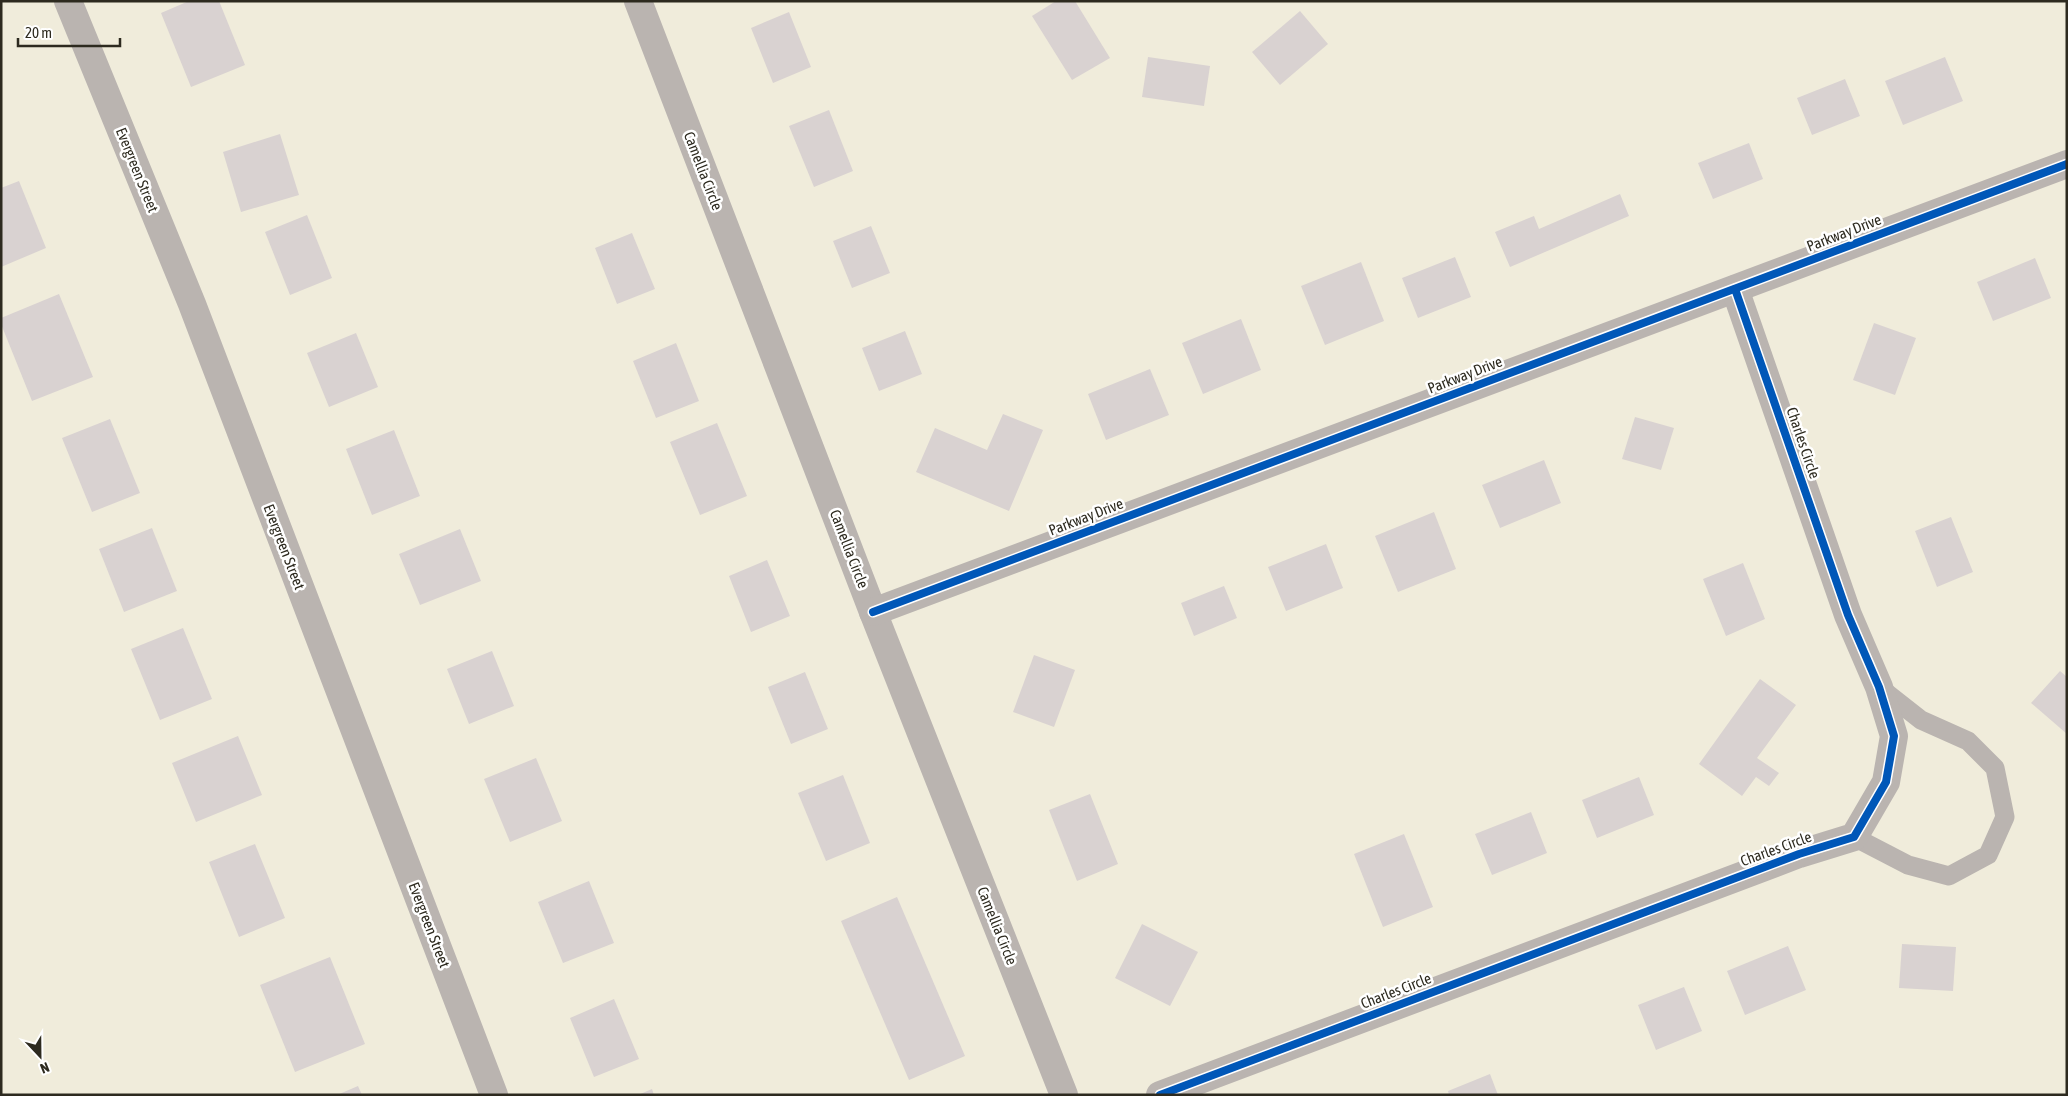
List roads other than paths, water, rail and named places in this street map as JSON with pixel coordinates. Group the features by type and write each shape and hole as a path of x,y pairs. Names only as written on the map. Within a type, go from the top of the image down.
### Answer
{"street":[{"name":"Evergreen Street","path":"68,1 192,304 494,1095"},
{"name":"Camellia Circle","path":"638,1 873,612 1064,1095"},
{"name":"Parkway Drive","path":"873,612 2067,164"},
{"name":"Charles Circle","path":"1160,1095 1799,854 1854,837 1886,782 1894,736 1879,687 1848,615 1735,289"}],"lane":[{"path":"1854,837 1908,865 1949,876 1988,855 2005,817 1995,768 1968,740 1921,720 1879,687"}]}
